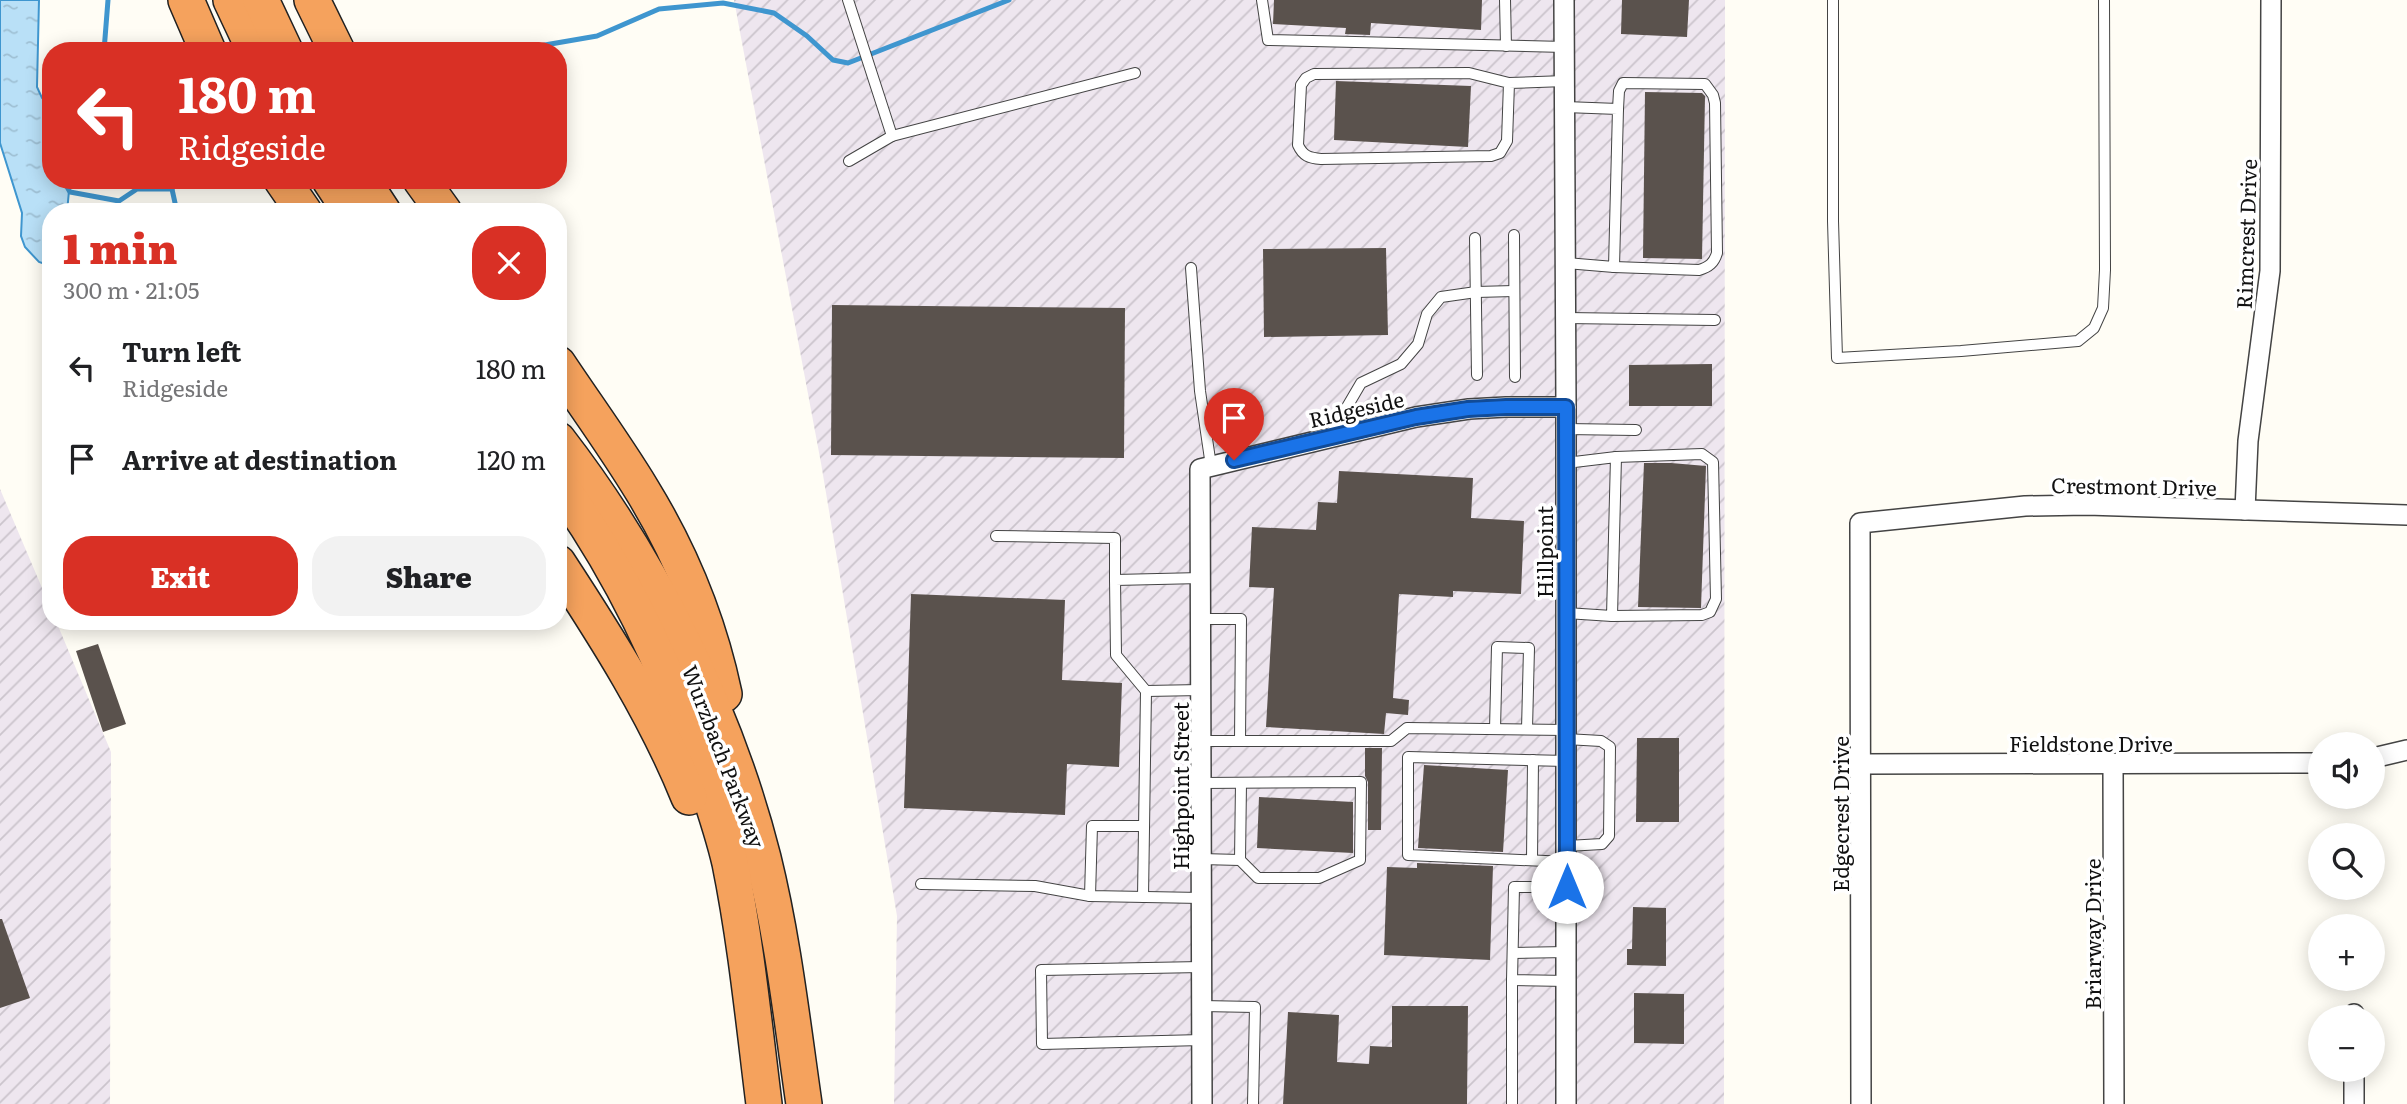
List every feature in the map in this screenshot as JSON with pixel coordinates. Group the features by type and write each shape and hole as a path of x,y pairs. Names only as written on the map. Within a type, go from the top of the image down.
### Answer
{"highway":[{"path":"186,0 204,42"},
{"path":"231,0 251,42"},
{"path":"261,0 281,42"},
{"path":"312,0 333,42"},
{"path":"567,378 642,490 679,559 696,599 722,683 746,800"},
{"name":"Wurzbach Parkway","path":"567,451 630,547 669,618 701,684 746,800 762,856 787,974 804,1104"},
{"name":"Wurzbach Parkway","path":"567,497 608,560 648,633 674,692 716,812 729,861 740,923 764,1104"},
{"path":"567,577 618,655 673,759 740,923"}],"street":[{"name":"Hillpoint","path":"1564,0 1566,1104"},
{"name":"Rimcrest Drive","path":"2245,510 2248,441 2270,271 2271,0"},
{"name":"Ridgeside","path":"1205,467 1416,417 1468,409 1566,407"},
{"name":"Highpoint Street","path":"1202,1104 1201,578 1205,467"},
{"name":"Crestmont Drive","path":"1860,523 2025,506 2087,505 2407,515"},
{"name":"Edgecrest Drive","path":"1860,523 1861,1104"},
{"path":"2385,755 2407,750"},
{"name":"Fieldstone Drive","path":"1862,764 2308,763"},
{"name":"Briarway Drive","path":"2113,765 2113,1104"},
{"path":"2354,1082 2354,1104"}],"lane":[{"path":"848,0 892,136"},
{"path":"1262,0 1268,40 1565,47"},
{"path":"1505,0 1506,46"},
{"path":"1833,0 1833,221 1837,358 2078,341 2094,328 2104,308 2104,0"},
{"path":"849,161 892,136 1135,73"},
{"path":"1509,83 1507,141 1500,153 1491,156 1321,159 1309,158 1302,153 1298,145 1301,85 1306,78 1314,74 1469,73 1509,83 1565,81"},
{"path":"1566,263 1614,267 1699,270 1707,268 1714,261 1717,253 1715,103 1709,88 1704,85 1623,83 1619,91 1614,267"},
{"path":"1565,107 1618,109"},
{"path":"1514,235 1515,377"},
{"path":"1475,238 1477,375"},
{"path":"1191,268 1205,467"},
{"path":"1328,438 1361,383 1401,364 1418,344 1427,314 1441,297 1476,292 1514,291"},
{"path":"1566,318 1714,320"},
{"path":"1566,429 1636,430"},
{"path":"1566,463 1616,457 1702,454 1713,462 1716,599 1710,612 1702,615 1612,616 1566,613"},
{"path":"1612,616 1616,457"},
{"path":"996,536 1115,538 1116,655 1146,691 1143,897"},
{"path":"1115,580 1201,578"},
{"path":"1201,619 1241,619 1240,741"},
{"path":"1495,729 1497,647 1529,648 1527,729"},
{"path":"1146,691 1201,690"},
{"path":"1201,741 1391,741 1407,728 1527,729 1601,741 1610,747 1609,836 1602,844 1532,860 1408,855 1408,757 1566,761"},
{"path":"1532,860 1533,760"},
{"path":"1201,859 1240,860 1258,878 1319,878 1360,860 1361,782 1202,783"},
{"path":"1240,860 1241,783"},
{"path":"1090,896 1092,825 1144,825"},
{"path":"920,884 1035,886 1090,896 1201,898"},
{"path":"1512,1104 1514,887 1567,887"},
{"path":"1513,953 1567,952"},
{"path":"1201,967 1041,970 1042,1044 1202,1040"},
{"path":"1512,980 1567,981"},
{"path":"1202,1006 1255,1007 1253,1104"}],"shaded area":[{"path":"734,0 1725,0 1724,1104 894,1104 897,916 821,463"},
{"path":"0,489 42,588 42,630 60,630 111,752 110,1104 0,1104"}],"water":[{"path":"0,0 39,0 37,87 42,98 42,189 69,189 68,203 42,203 42,263 25,247 21,236 22,213 0,143"}],"building":[{"path":"1274,0 1482,0 1481,30 1371,23 1370,35 1345,34 1346,28 1273,24"},
{"path":"1622,0 1689,0 1687,37 1621,34"},
{"path":"1336,81 1471,86 1468,147 1334,140"},
{"path":"1645,92 1702,93 1705,96 1702,259 1643,258"},
{"path":"1386,248 1388,335 1264,337 1263,249"},
{"path":"832,305 1125,308 1124,458 831,455"},
{"path":"1712,364 1712,406 1629,406 1629,365"},
{"path":"1644,463 1706,466 1701,608 1638,607"},
{"path":"1339,471 1473,478 1471,518 1524,521 1521,594 1453,591 1453,597 1399,594 1393,698 1409,700 1408,715 1386,713 1384,734 1266,727 1274,588 1249,587 1252,527 1316,530 1318,502 1337,503"},
{"path":"911,594 1065,600 1062,680 1122,683 1119,767 1067,764 1065,815 904,808"},
{"path":"98,644 126,724 103,732 76,651"},
{"path":"1637,738 1679,738 1679,822 1636,822"},
{"path":"1365,748 1382,748 1381,830 1368,830"},
{"path":"1424,765 1508,770 1503,852 1418,848"},
{"path":"1259,797 1353,802 1353,853 1257,848"},
{"path":"1417,863 1493,866 1490,960 1384,955 1387,867 1417,868"},
{"path":"1633,907 1666,908 1666,966 1627,965 1627,949 1632,949"},
{"path":"0,919 30,998 0,1008"},
{"path":"1634,993 1684,994 1684,1044 1634,1043"},
{"path":"1392,1006 1468,1006 1467,1104 1283,1104 1288,1012 1339,1015 1337,1062 1369,1064 1370,1046 1392,1047"}],"waterway":[{"path":"105,42 108,0"},
{"path":"562,42 597,36 659,9 723,3 774,13 807,36 833,60 848,63 1009,0"},
{"path":"68,189 70,192 119,201 137,189"},
{"path":"137,189 172,189"},
{"path":"172,189 175,203"}],"route":[{"path":"1234,460 1416,417 1468,409 1566,407 1567,887"}]}
